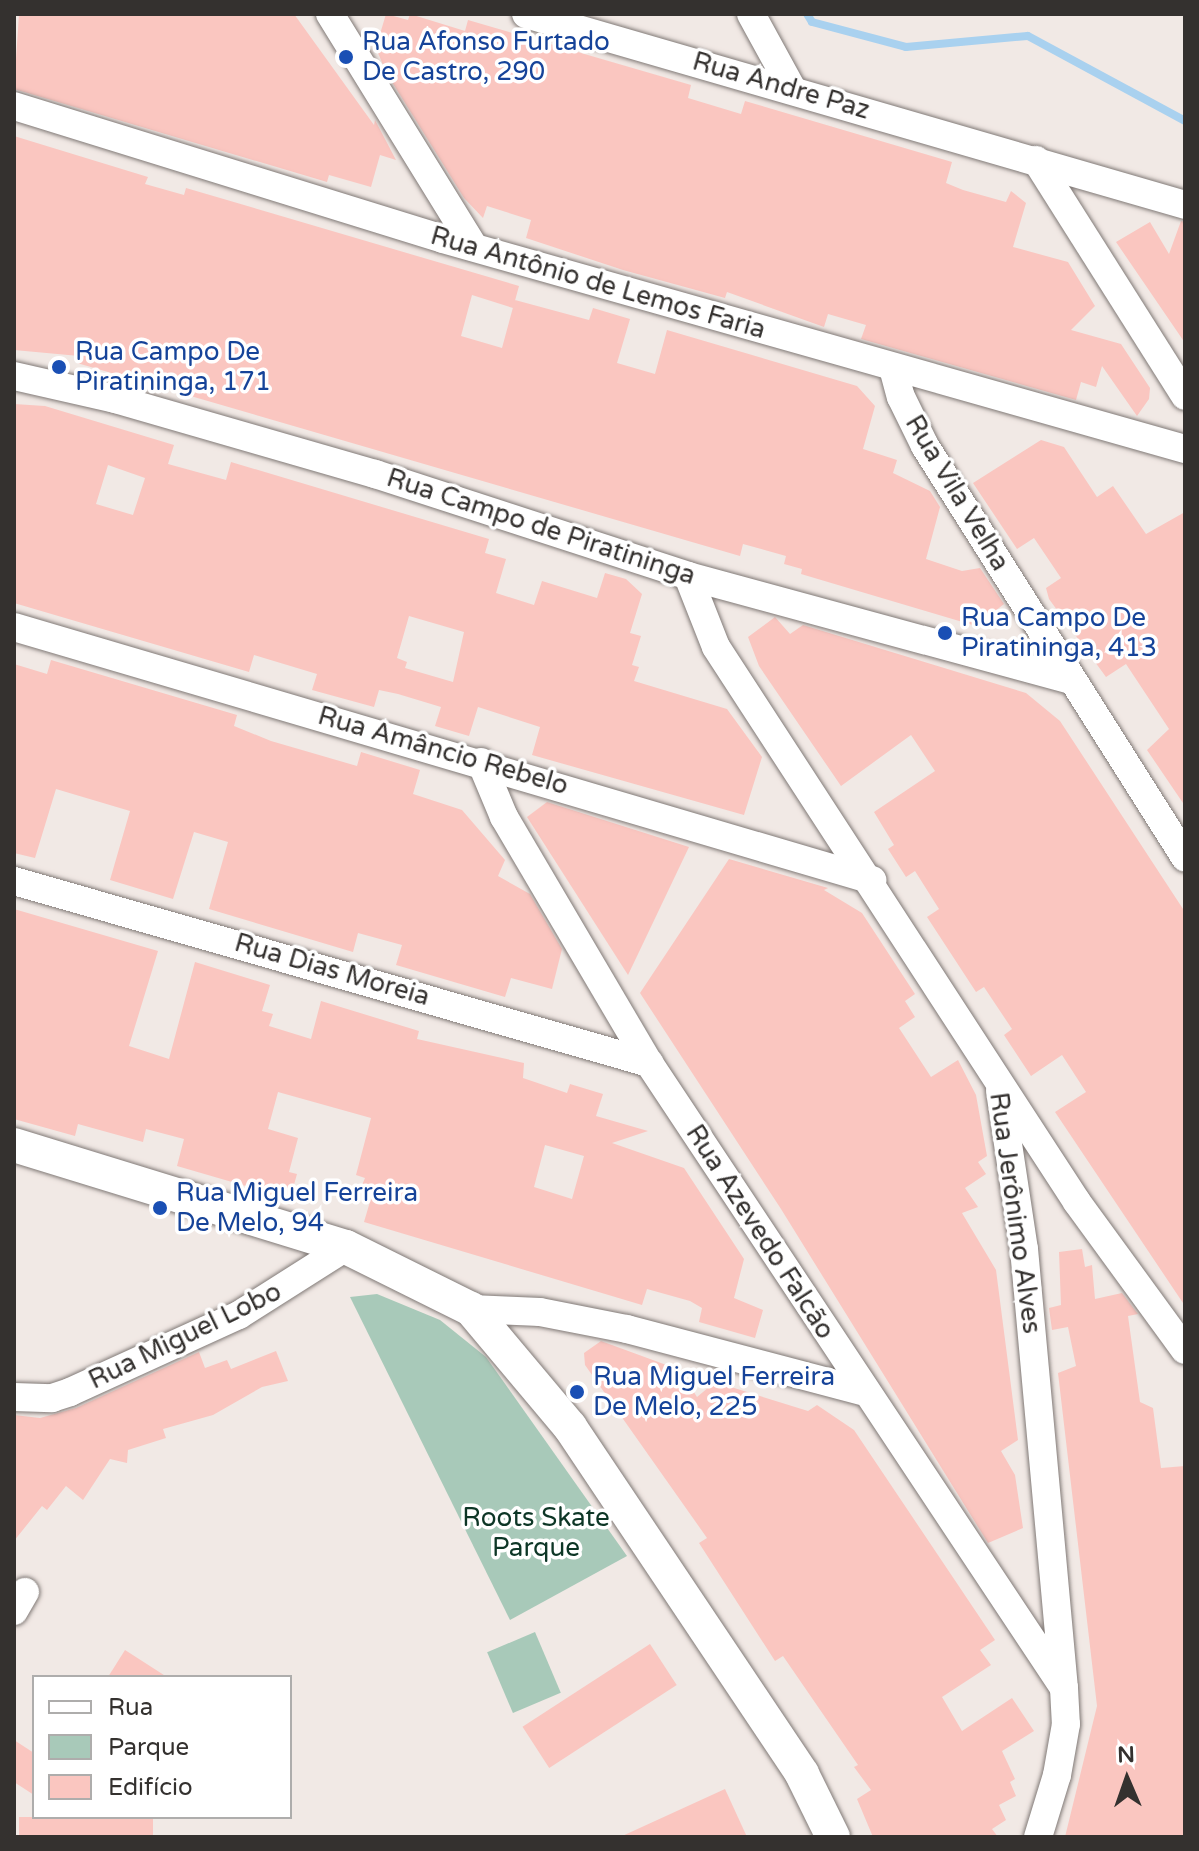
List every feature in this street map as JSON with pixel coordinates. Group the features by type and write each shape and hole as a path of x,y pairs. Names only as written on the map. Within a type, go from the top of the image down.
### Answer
{"main road":[{"path":"14,1145 346,1247 471,1309 570,1427 802,1774 833,1837"}],"street":[{"path":"330,14 474,247"},
{"name":"Rua Andre Paz","path":"526,14 1185,205"},
{"path":"751,14 792,89"},
{"name":"Rua Antônio de Lemos Faria","path":"14,106 474,247 1185,449"},
{"path":"1036,160 1185,396"},
{"name":"Rua Vila Velha","path":"893,368 910,420 1068,679 1098,717 1185,858"},
{"name":"Rua Campo de Piratininga","path":"14,376 115,399 375,474 688,576 1068,679"},
{"name":"Rua Jerônimo Alves","path":"688,576 716,647 872,880 998,1079 1024,1249 1066,1724 1057,1775 1038,1837"},
{"name":"Rua Amâncio Rebelo","path":"14,627 481,762 872,880"},
{"name":"Rua Azevedo Falcão","path":"481,762 504,817 649,1063 862,1391 1064,1688"},
{"name":"Rua Dias Moreia","path":"14,881 649,1063"},
{"path":"998,1079 1077,1202 1185,1350"},
{"name":"Rua Miguel Lobo","path":"14,1397 52,1398 239,1315 346,1247"},
{"path":"471,1309 540,1312 627,1329 862,1391"}],"green space":[{"name":"Roots Skate Parque","path":"377,1294 440,1320 486,1357 627,1556 510,1620 350,1297"},
{"path":"535,1632 561,1693 513,1713 487,1652"}],"building":[{"path":"19,14 294,14 374,125 375,120 396,160 380,155 371,187 329,175 327,182 14,89"},
{"path":"386,14 408,20 410,14 465,31 468,20 691,85 688,98 741,114 745,101 952,162 946,183 963,190 1006,202 1011,191 1026,203 1013,247 1068,262 1095,306 1071,330 1121,344 1150,388 1149,399 1137,416 1102,366 1096,387 1081,382 1076,400 861,339 866,325 828,314 824,327 727,292 725,298 623,270 526,238 531,220 487,206 483,218 464,198 387,74 372,39 380,34"},
{"path":"14,136 148,177 145,184 184,195 186,188 519,286 515,300 589,320 593,308 630,319 617,363 655,374 667,330 857,386 875,406 863,449 897,460 893,473 930,491 940,507 926,559 962,571 980,568 1004,604 976,626 801,574 802,569 784,564 786,556 743,544 740,556 77,363 79,356 14,350","holes":["472,295 513,308 502,348 461,336"]},
{"path":"1181,221 1185,222 1185,343 1116,242 1150,222 1169,254"},
{"path":"14,404 45,406 174,445 168,464 226,480 231,462 489,539 485,553 506,559 496,593 534,605 542,581 597,598 605,573 626,579 642,594 630,633 641,636 632,665 639,667 634,681 727,709 762,757 744,815 532,755 540,727 478,707 469,736 435,726 441,707 398,694 379,690 374,707 312,690 317,674 254,655 249,672 14,603","holes":["108,465 145,478 133,515 96,504","409,616 464,632 453,682 405,668 407,662 397,658"]},
{"path":"1041,440 1064,447 1097,497 1113,486 1146,534 1185,512 1185,806 1147,750 1169,729 1126,664 1106,677 1049,599 1046,588 1061,578 1034,538 1017,549 973,483"},
{"path":"775,617 790,634 803,625 1026,693 1060,721 1185,912 1185,1306 1055,1112 1086,1092 1062,1055 1031,1076 1004,1035 1012,1029 984,987 976,992 927,917 939,909 915,871 906,877 888,849 894,845 874,812 935,771 911,735 841,786 759,666 748,637"},
{"path":"51,660 237,715 234,726 271,741 357,766 361,752 420,770 413,794 462,810 505,860 498,876 530,894 562,949 552,989 511,978 505,997 396,965 402,945 358,933 353,952 209,909 228,842 194,832 173,899 110,880 130,811 56,789 35,858 14,853 14,664 47,674"},
{"path":"547,802 689,847 628,975 527,817"},
{"path":"729,859 828,888 824,890 862,913 915,994 905,1001 915,1017 899,1028 931,1077 958,1060 976,1095 987,1156 978,1162 986,1174 965,1188 978,1207 962,1213 996,1270 1018,1440 1001,1451 1015,1475 1023,1528 988,1543 781,1209 640,993"},
{"path":"14,909 158,951 129,1046 169,1059 195,962 270,985 262,1011 273,1014 269,1026 311,1039 321,1001 419,1031 417,1039 524,1063 523,1078 567,1093 570,1084 603,1094 596,1116 648,1131 612,1143 684,1168 744,1259 734,1298 763,1310 755,1338 699,1322 702,1308 690,1301 647,1289 642,1305 364,1222 374,1188 362,1185 365,1178 356,1175 371,1118 278,1092 268,1129 298,1138 289,1172 297,1174 290,1199 177,1166 184,1139 146,1129 143,1142 78,1124 75,1136 14,1119","holes":["545,1145 584,1156 572,1199 534,1187"]},
{"path":"1082,1249 1085,1267 1092,1265 1095,1299 1122,1293 1138,1314 1128,1316 1140,1402 1153,1408 1161,1468 1185,1466 1185,1837 1065,1837 1097,1706 1058,1373 1076,1366 1068,1327 1052,1330 1049,1308 1061,1305 1059,1252"},
{"path":"601,1341 680,1370 697,1397 715,1382 808,1411 817,1405 854,1430 995,1640 980,1650 991,1665 942,1697 962,1731 1012,1698 1034,1731 1002,1751 1015,1779 1010,1782 1016,1796 999,1805 1006,1820 992,1829 998,1837 873,1837 857,1799 871,1790 854,1767 858,1765 783,1656 775,1661 699,1543 707,1538 585,1365 584,1353"},
{"path":"276,1351 288,1381 262,1387 213,1415 163,1429 166,1438 128,1450 127,1463 110,1459 83,1500 66,1486 47,1510 42,1506 14,1541 14,1415 40,1418 76,1408 199,1352 205,1368 227,1360 231,1369"},
{"path":"650,1644 677,1685 549,1768 523,1727"},
{"path":"125,1650 164,1675 109,1675"},
{"path":"14,1740 32,1752 32,1794 14,1782"},
{"path":"725,1789 747,1837 620,1837"},
{"path":"19,1817 153,1819 153,1837 19,1837"}],"waterway":[{"path":"807,14 812,22 906,47 1028,36 1185,121"}],"place":[{"name":"Rua Afonso Furtado De Castro, 290","path":"346,57"},
{"name":"Rua Campo De Piratininga, 171","path":"59,367"},
{"name":"Rua Campo De Piratininga, 413","path":"945,633"},
{"name":"Rua Miguel Ferreira De Melo, 94","path":"160,1208"},
{"name":"Rua Miguel Ferreira De Melo, 225","path":"577,1392"}]}
